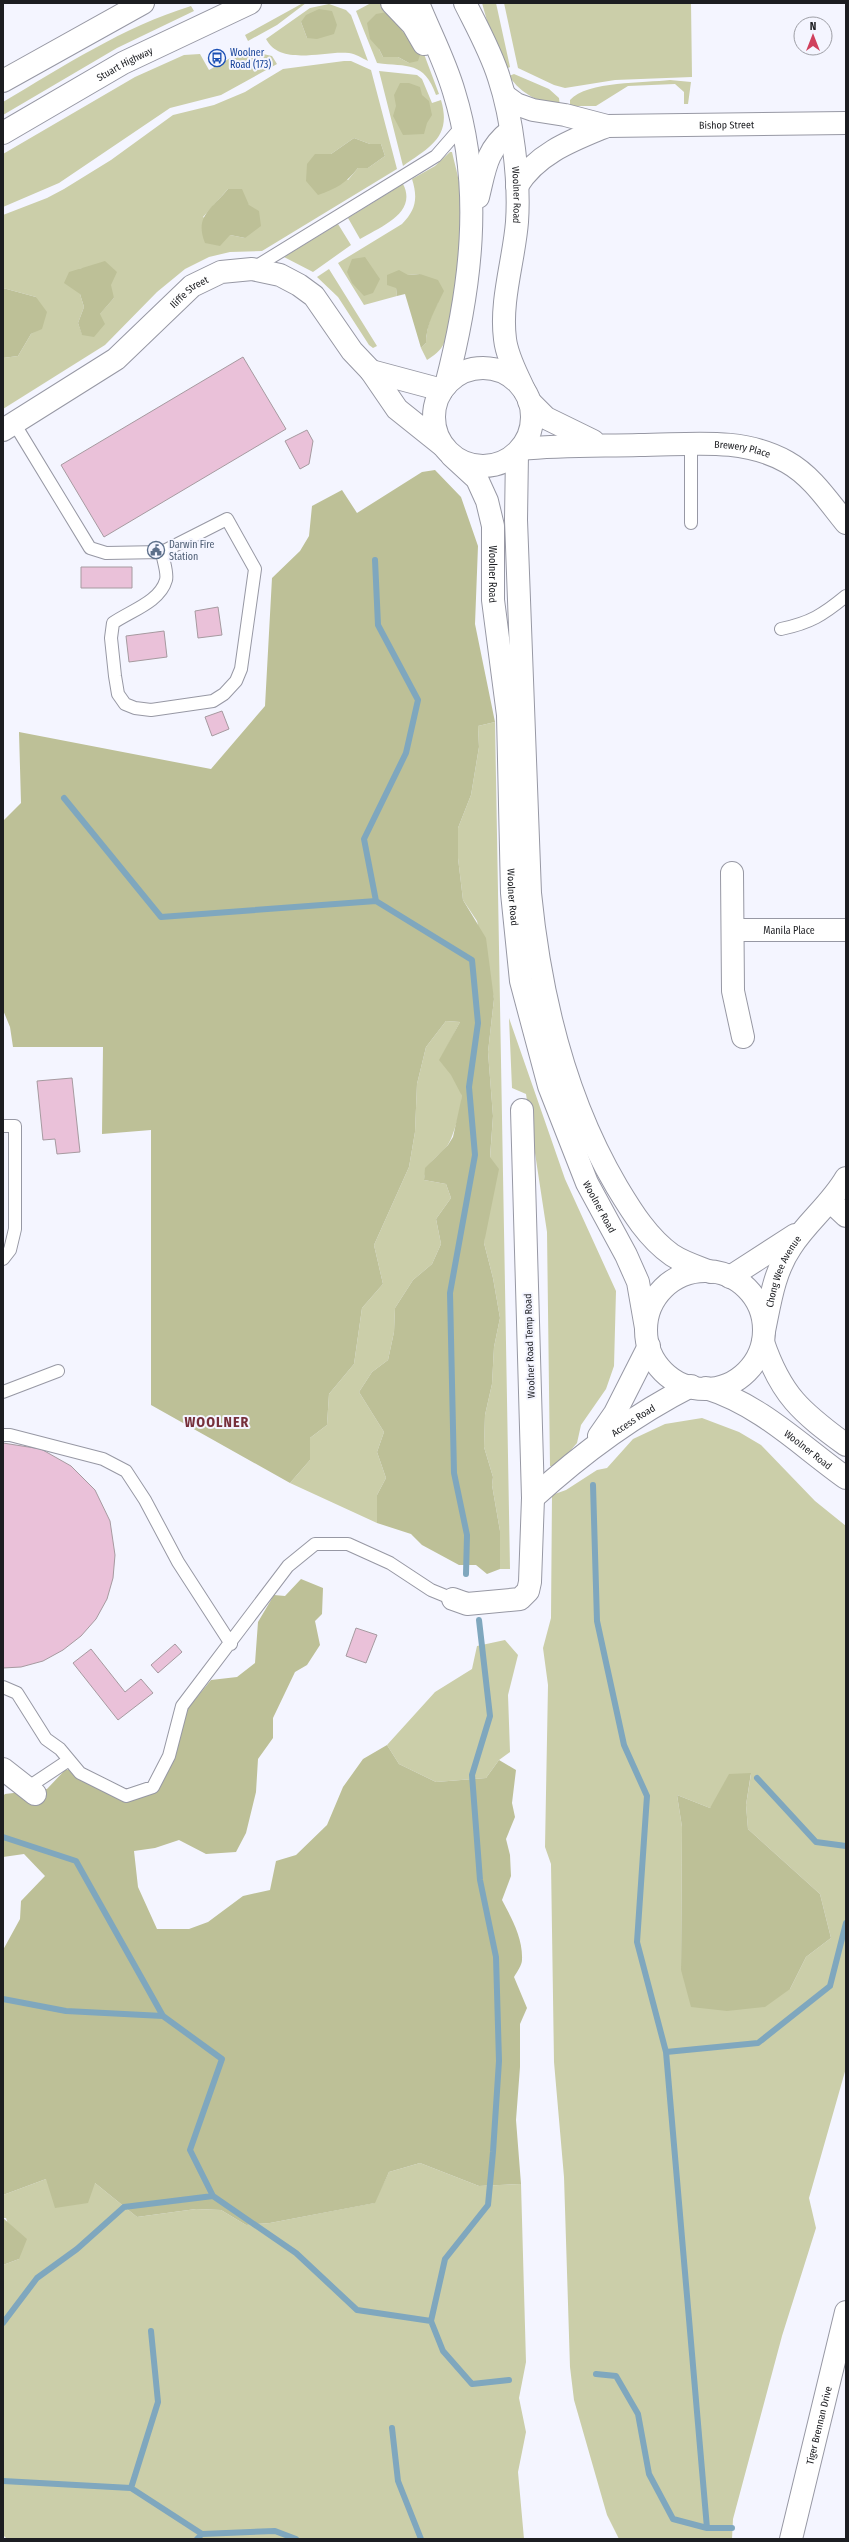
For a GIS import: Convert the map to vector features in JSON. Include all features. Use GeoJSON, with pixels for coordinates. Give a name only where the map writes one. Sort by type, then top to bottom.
{"type":"FeatureCollection","features":[{"type":"Feature","properties":{"kind":"main road"},"geometry":{"type":"LineString","coordinates":[[3,81],[143,3]]}},
{"type":"Feature","properties":{"kind":"main road","name":"Stuart Highway"},"geometry":{"type":"LineString","coordinates":[[3,133],[123,63],[250,3]]}},
{"type":"Feature","properties":{"kind":"main road"},"geometry":{"type":"LineString","coordinates":[[392,3],[413,25],[437,74],[448,73]]}},
{"type":"Feature","properties":{"kind":"main road"},"geometry":{"type":"LineString","coordinates":[[418,3],[448,73],[463,125],[469,169],[472,225]]}},
{"type":"Feature","properties":{"kind":"main road","name":"Woolner Road"},"geometry":{"type":"LineString","coordinates":[[465,3],[479,31],[505,96],[517,186],[517,221],[504,331],[507,349],[527,396]]}},
{"type":"Feature","properties":{"kind":"main road"},"geometry":{"type":"LineString","coordinates":[[468,3],[479,31]]}},
{"type":"Feature","properties":{"kind":"main road","name":"Bishop Street"},"geometry":{"type":"LineString","coordinates":[[505,96],[516,104],[553,115],[565,115],[607,126],[846,123]]}},
{"type":"Feature","properties":{"kind":"main road","name":"Bishop Street"},"geometry":{"type":"LineString","coordinates":[[510,131],[553,115]]}},
{"type":"Feature","properties":{"kind":"main road","name":"Bishop Street"},"geometry":{"type":"LineString","coordinates":[[517,186],[533,165],[547,155],[576,138],[607,126]]}},
{"type":"Feature","properties":{"kind":"main road"},"geometry":{"type":"LineString","coordinates":[[510,131],[499,139],[490,152],[472,225],[463,318],[444,387],[436,403],[434,417],[436,432],[447,450],[466,463],[490,466],[502,462],[519,451],[576,444],[610,446]]}},
{"type":"Feature","properties":{"kind":"main road","name":"Iliffe Street"},"geometry":{"type":"LineString","coordinates":[[9,426],[116,359],[192,286],[221,272],[252,269],[280,275],[299,285],[314,296],[352,351],[371,371],[397,409],[447,450]]}},
{"type":"Feature","properties":{"kind":"main road"},"geometry":{"type":"LineString","coordinates":[[444,387],[460,374],[483,368],[506,374],[546,418],[590,441],[610,446]]}},
{"type":"Feature","properties":{"kind":"main road"},"geometry":{"type":"LineString","coordinates":[[371,371],[444,387]]}},
{"type":"Feature","properties":{"kind":"main road"},"geometry":{"type":"LineString","coordinates":[[519,451],[531,426],[527,396]]}},
{"type":"Feature","properties":{"kind":"main road","name":"Brewery Place"},"geometry":{"type":"LineString","coordinates":[[610,446],[691,444],[736,445],[770,453],[788,462],[805,474],[846,522]]}},
{"type":"Feature","properties":{"kind":"main road","name":"Woolner Road"},"geometry":{"type":"LineString","coordinates":[[447,450],[477,479],[487,501],[493,526],[493,600],[509,742],[512,900],[523,988],[549,1086],[587,1183],[626,1255],[638,1282],[647,1337]]}},
{"type":"Feature","properties":{"kind":"main road","name":"Woolner Road"},"geometry":{"type":"LineString","coordinates":[[519,451],[517,543],[527,768],[530,893],[534,939],[554,1034],[588,1129],[599,1155],[628,1206],[648,1232],[671,1254],[720,1274]]}},
{"type":"Feature","properties":{"kind":"main road"},"geometry":{"type":"LineString","coordinates":[[732,873],[733,991],[743,1037]]}},
{"type":"Feature","properties":{"kind":"main road","name":"Manila Place"},"geometry":{"type":"LineString","coordinates":[[733,930],[846,930]]}},
{"type":"Feature","properties":{"kind":"main road","name":"Woolner Road Temp Road"},"geometry":{"type":"LineString","coordinates":[[453,1598],[467,1604],[520,1599],[528,1591],[530,1582],[533,1498],[522,1110]]}},
{"type":"Feature","properties":{"kind":"main road","name":"Chong Wee Avenue"},"geometry":{"type":"LineString","coordinates":[[763,1336],[779,1268],[791,1247],[814,1218],[830,1201],[846,1178]]}},
{"type":"Feature","properties":{"kind":"main road"},"geometry":{"type":"LineString","coordinates":[[830,1201],[846,1216]]}},
{"type":"Feature","properties":{"kind":"main road","name":"Chong Wee Avenue"},"geometry":{"type":"LineString","coordinates":[[720,1274],[787,1240],[814,1218]]}},
{"type":"Feature","properties":{"kind":"main road"},"geometry":{"type":"LineString","coordinates":[[763,1336],[754,1362],[741,1376],[726,1384],[698,1387],[667,1374],[655,1361],[647,1337],[652,1303],[664,1288],[685,1275],[720,1274],[752,1294],[762,1316],[763,1336],[773,1370],[783,1389],[811,1418],[846,1445]]}},
{"type":"Feature","properties":{"kind":"main road","name":"Access Road"},"geometry":{"type":"LineString","coordinates":[[579,1458],[596,1440],[615,1413],[647,1337]]}},
{"type":"Feature","properties":{"kind":"main road","name":"Woolner Road"},"geometry":{"type":"LineString","coordinates":[[698,1387],[735,1398],[846,1478]]}},
{"type":"Feature","properties":{"kind":"main road","name":"Access Road"},"geometry":{"type":"LineString","coordinates":[[533,1498],[579,1458],[634,1418],[698,1387]]}},
{"type":"Feature","properties":{"kind":"main road"},"geometry":{"type":"LineString","coordinates":[[3,1769],[31,1791]]}},
{"type":"Feature","properties":{"kind":"main road","name":"Tiger Brennan Drive"},"geometry":{"type":"LineString","coordinates":[[791,2539],[846,2312]]}},
{"type":"Feature","properties":{"kind":"lane"},"geometry":{"type":"LineString","coordinates":[[252,269],[436,156],[463,125]]}},
{"type":"Feature","properties":{"kind":"lane"},"geometry":{"type":"LineString","coordinates":[[9,426],[90,548],[106,553],[162,552],[227,519],[255,569],[246,650],[236,681],[224,694],[213,701],[151,710],[135,708],[125,704],[118,694],[111,638],[113,623],[149,602],[161,590],[166,580],[162,552]]}},
{"type":"Feature","properties":{"kind":"lane"},"geometry":{"type":"LineString","coordinates":[[691,444],[691,523]]}},
{"type":"Feature","properties":{"kind":"lane"},"geometry":{"type":"LineString","coordinates":[[781,629],[802,625],[819,618],[846,596]]}},
{"type":"Feature","properties":{"kind":"lane"},"geometry":{"type":"LineString","coordinates":[[3,1126],[15,1126],[15,1230],[10,1250],[3,1259]]}},
{"type":"Feature","properties":{"kind":"lane"},"geometry":{"type":"LineString","coordinates":[[3,1392],[58,1370]]}},
{"type":"Feature","properties":{"kind":"lane"},"geometry":{"type":"LineString","coordinates":[[3,1435],[36,1441],[95,1457],[126,1471],[145,1500],[178,1562],[231,1644]]}},
{"type":"Feature","properties":{"kind":"lane"},"geometry":{"type":"LineString","coordinates":[[3,1687],[17,1692],[46,1739],[60,1749],[80,1773],[126,1796],[153,1787],[169,1756],[182,1706],[231,1644],[288,1566],[316,1544],[348,1544],[390,1563],[432,1590],[453,1598]]}},
{"type":"Feature","properties":{"kind":"lane"},"geometry":{"type":"LineString","coordinates":[[31,1791],[69,1760]]}},
{"type":"Feature","properties":{"kind":"green space"},"geometry":{"type":"Polygon","coordinates":[[[303,3],[306,3],[277,25],[248,41],[245,35],[303,3]]]}},
{"type":"Feature","properties":{"kind":"green space"},"geometry":{"type":"Polygon","coordinates":[[[371,3],[381,3],[391,11],[424,54],[439,94],[436,95],[426,76],[414,68],[377,63],[356,11],[371,3]],[[398,22],[379,49],[383,57],[398,57],[409,63],[410,36],[403,32],[398,22]]]}},
{"type":"Feature","properties":{"kind":"green space"},"geometry":{"type":"Polygon","coordinates":[[[482,3],[496,3],[510,67],[506,69],[489,28],[482,3]]]}},
{"type":"Feature","properties":{"kind":"green space"},"geometry":{"type":"Polygon","coordinates":[[[504,3],[691,3],[692,77],[615,80],[565,88],[554,85],[518,68],[504,3]]]}},
{"type":"Feature","properties":{"kind":"green space"},"geometry":{"type":"Polygon","coordinates":[[[329,4],[346,10],[351,15],[368,61],[357,55],[349,53],[292,55],[282,53],[273,48],[266,39],[310,8],[329,4]],[[301,22],[307,38],[337,25],[301,22]]]}},
{"type":"Feature","properties":{"kind":"green space"},"geometry":{"type":"Polygon","coordinates":[[[191,6],[194,11],[117,48],[3,115],[3,102],[71,61],[142,25],[191,6]]]}},
{"type":"Feature","properties":{"kind":"green space"},"geometry":{"type":"Polygon","coordinates":[[[319,9],[332,11],[337,25],[334,34],[317,39],[307,38],[301,22],[306,15],[319,9]]]}},
{"type":"Feature","properties":{"kind":"green space"},"geometry":{"type":"Polygon","coordinates":[[[387,12],[398,22],[403,32],[410,35],[421,52],[418,61],[409,63],[398,57],[383,57],[379,49],[370,39],[367,23],[376,14],[387,12]]]}},
{"type":"Feature","properties":{"kind":"green space"},"geometry":{"type":"Polygon","coordinates":[[[248,48],[250,51],[272,56],[277,64],[221,95],[170,108],[59,183],[3,207],[3,154],[135,77],[184,55],[200,54],[209,70],[248,48]]]}},
{"type":"Feature","properties":{"kind":"green space"},"geometry":{"type":"Polygon","coordinates":[[[351,61],[371,70],[397,169],[262,251],[230,252],[209,257],[185,269],[157,292],[105,345],[3,409],[3,358],[18,356],[31,334],[42,328],[36,297],[3,288],[3,215],[47,198],[64,189],[111,160],[173,115],[214,105],[245,92],[283,69],[351,61]],[[354,138],[331,154],[315,154],[348,180],[358,168],[368,168],[385,156],[381,144],[370,144],[354,138]],[[228,189],[203,217],[230,235],[245,238],[249,205],[228,189]],[[90,267],[79,269],[80,294],[84,307],[78,323],[82,334],[114,298],[90,267]]]}},
{"type":"Feature","properties":{"kind":"green space"},"geometry":{"type":"Polygon","coordinates":[[[379,71],[417,75],[422,79],[432,103],[441,100],[444,113],[444,123],[441,132],[430,147],[403,166],[379,71]]]}},
{"type":"Feature","properties":{"kind":"green space"},"geometry":{"type":"Polygon","coordinates":[[[514,74],[549,89],[559,98],[560,107],[538,100],[525,93],[509,76],[514,74]]]}},
{"type":"Feature","properties":{"kind":"green space"},"geometry":{"type":"Polygon","coordinates":[[[670,80],[691,82],[688,104],[684,104],[684,92],[675,84],[628,86],[596,106],[570,106],[570,100],[589,89],[617,84],[670,80]]]}},
{"type":"Feature","properties":{"kind":"green space"},"geometry":{"type":"Polygon","coordinates":[[[400,83],[409,83],[420,87],[422,95],[429,101],[432,115],[427,123],[424,134],[403,135],[393,116],[396,106],[394,95],[400,83]]]}},
{"type":"Feature","properties":{"kind":"green space"},"geometry":{"type":"Polygon","coordinates":[[[354,138],[370,144],[381,144],[385,156],[368,168],[358,168],[340,185],[318,195],[306,181],[307,164],[315,154],[331,154],[354,138]]]}},
{"type":"Feature","properties":{"kind":"green space"},"geometry":{"type":"Polygon","coordinates":[[[450,152],[452,152],[461,191],[463,217],[461,253],[448,331],[443,346],[427,360],[421,348],[426,343],[429,322],[438,303],[420,274],[408,275],[396,288],[397,296],[364,305],[338,263],[402,224],[413,209],[415,192],[412,179],[435,166],[450,152]]]}},
{"type":"Feature","properties":{"kind":"green space"},"geometry":{"type":"Polygon","coordinates":[[[403,184],[406,194],[405,203],[401,211],[395,218],[360,239],[348,218],[403,184]]]}},
{"type":"Feature","properties":{"kind":"green space"},"geometry":{"type":"Polygon","coordinates":[[[228,189],[242,189],[249,205],[259,211],[261,226],[245,238],[230,235],[220,246],[205,243],[202,234],[203,219],[206,213],[228,189]]]}},
{"type":"Feature","properties":{"kind":"green space"},"geometry":{"type":"Polygon","coordinates":[[[338,224],[351,245],[313,272],[284,257],[338,224]]]}},
{"type":"Feature","properties":{"kind":"green space"},"geometry":{"type":"Polygon","coordinates":[[[365,257],[380,279],[373,293],[364,296],[352,283],[347,272],[352,259],[365,257]]]}},
{"type":"Feature","properties":{"kind":"green space"},"geometry":{"type":"Polygon","coordinates":[[[105,261],[117,272],[111,285],[114,298],[100,314],[105,324],[94,337],[82,335],[78,323],[84,307],[80,294],[64,283],[69,272],[105,261]]]}},
{"type":"Feature","properties":{"kind":"green space"},"geometry":{"type":"Polygon","coordinates":[[[329,269],[377,346],[373,348],[369,345],[338,297],[317,277],[329,269]]]}},
{"type":"Feature","properties":{"kind":"green space"},"geometry":{"type":"Polygon","coordinates":[[[399,270],[408,275],[420,274],[438,280],[444,291],[430,323],[426,336],[426,343],[421,348],[405,294],[397,296],[396,288],[387,285],[387,275],[399,270]]]}},
{"type":"Feature","properties":{"kind":"green space"},"geometry":{"type":"Polygon","coordinates":[[[3,288],[36,297],[47,312],[42,329],[31,334],[18,356],[3,358],[3,288]]]}},
{"type":"Feature","properties":{"kind":"green space"},"geometry":{"type":"Polygon","coordinates":[[[435,470],[461,497],[478,546],[475,624],[495,722],[478,726],[479,747],[471,795],[458,828],[458,858],[463,900],[486,938],[494,999],[488,1052],[493,1116],[490,1157],[499,1169],[484,1243],[493,1278],[500,1318],[494,1347],[492,1384],[485,1415],[484,1447],[493,1477],[492,1485],[500,1531],[500,1569],[487,1574],[476,1565],[459,1565],[422,1545],[411,1534],[377,1523],[377,1495],[386,1478],[377,1452],[384,1432],[359,1392],[372,1372],[388,1360],[394,1332],[395,1308],[413,1280],[432,1264],[441,1244],[436,1219],[451,1198],[446,1184],[424,1180],[425,1168],[448,1145],[453,1137],[462,1096],[451,1075],[439,1060],[460,1022],[446,1021],[426,1047],[417,1084],[415,1132],[409,1167],[374,1245],[383,1284],[362,1308],[354,1364],[329,1394],[327,1425],[310,1438],[310,1460],[290,1483],[151,1405],[151,1130],[102,1134],[103,1047],[13,1047],[10,1027],[3,1010],[3,821],[21,803],[19,732],[211,769],[265,706],[272,578],[300,551],[309,536],[312,506],[342,490],[357,513],[422,472],[435,470]]]}},
{"type":"Feature","properties":{"kind":"green space"},"geometry":{"type":"Polygon","coordinates":[[[495,722],[510,1569],[500,1569],[500,1531],[492,1485],[493,1477],[484,1447],[485,1415],[492,1384],[494,1347],[500,1318],[493,1278],[484,1243],[493,1116],[488,1052],[494,999],[477,921],[463,900],[458,858],[458,828],[471,795],[479,747],[478,726],[495,722]]]}},
{"type":"Feature","properties":{"kind":"green space"},"geometry":{"type":"Polygon","coordinates":[[[509,1018],[565,1179],[616,1291],[614,1366],[606,1389],[581,1425],[577,1443],[557,1466],[550,1466],[547,1232],[526,1094],[512,1088],[509,1018]]]}},
{"type":"Feature","properties":{"kind":"green space"},"geometry":{"type":"Polygon","coordinates":[[[446,1021],[460,1022],[440,1060],[459,1087],[462,1101],[452,1137],[447,1146],[429,1165],[424,1180],[446,1184],[451,1198],[436,1219],[441,1244],[432,1264],[413,1280],[395,1308],[394,1332],[388,1360],[372,1372],[359,1392],[384,1432],[377,1452],[386,1478],[377,1495],[377,1523],[290,1483],[310,1460],[310,1438],[327,1425],[329,1394],[354,1364],[362,1308],[383,1284],[374,1245],[409,1167],[415,1132],[417,1084],[426,1047],[446,1021]]]}},
{"type":"Feature","properties":{"kind":"green space"},"geometry":{"type":"Polygon","coordinates":[[[702,1418],[739,1432],[761,1445],[815,1501],[846,1526],[846,2068],[809,2198],[816,2228],[782,2336],[733,2519],[732,2539],[619,2539],[607,2515],[574,2400],[570,2367],[564,2177],[554,2062],[551,1864],[545,1847],[548,1685],[543,1648],[551,1618],[552,1495],[566,1490],[597,1470],[607,1468],[633,1439],[665,1424],[702,1418]],[[751,1774],[710,1808],[677,1795],[682,1827],[681,1970],[790,1989],[806,1957],[831,1938],[820,1894],[748,1829],[746,1805],[751,1774]]]}},
{"type":"Feature","properties":{"kind":"green space"},"geometry":{"type":"Polygon","coordinates":[[[301,1579],[323,1588],[322,1614],[315,1621],[320,1645],[307,1665],[295,1672],[273,1718],[273,1738],[258,1759],[256,1792],[246,1833],[236,1852],[206,1854],[179,1840],[155,1848],[134,1851],[138,1887],[157,1929],[189,1929],[208,1922],[243,1896],[270,1890],[276,1861],[296,1855],[327,1825],[343,1787],[363,1759],[387,1745],[399,1764],[436,1782],[486,1778],[499,1760],[516,1770],[512,1803],[515,1817],[506,1839],[510,1855],[511,1876],[502,1900],[516,1929],[521,1944],[522,1962],[514,1977],[527,2008],[520,2024],[520,2067],[516,2120],[521,2184],[479,2186],[420,2163],[389,2172],[375,2203],[270,2223],[246,2225],[221,2210],[196,2209],[137,2217],[95,2183],[88,2203],[55,2208],[46,2179],[3,2195],[3,1950],[20,1919],[21,1901],[45,1876],[24,1854],[3,1857],[3,1796],[5,1794],[47,1789],[65,1770],[76,1769],[126,1796],[153,1787],[169,1756],[188,1708],[211,1680],[237,1677],[255,1663],[258,1622],[274,1595],[285,1596],[301,1579]]]}},
{"type":"Feature","properties":{"kind":"green space"},"geometry":{"type":"Polygon","coordinates":[[[505,1640],[518,1655],[508,1695],[510,1752],[499,1760],[486,1778],[436,1782],[399,1764],[387,1745],[435,1692],[472,1669],[477,1646],[505,1640]]]}},
{"type":"Feature","properties":{"kind":"green space"},"geometry":{"type":"Polygon","coordinates":[[[751,1773],[746,1805],[748,1829],[820,1894],[831,1938],[806,1957],[790,1989],[765,2007],[727,2011],[691,2007],[681,1970],[682,1827],[677,1795],[710,1808],[729,1774],[751,1773]]]}},
{"type":"Feature","properties":{"kind":"green space"},"geometry":{"type":"Polygon","coordinates":[[[420,2163],[479,2186],[521,2184],[526,2362],[519,2398],[526,2432],[518,2472],[524,2539],[7,2539],[3,2535],[3,2265],[19,2259],[6,2218],[3,2218],[3,2195],[46,2179],[95,2183],[137,2217],[196,2209],[221,2210],[246,2225],[270,2223],[374,2203],[389,2172],[420,2163]]]}},
{"type":"Feature","properties":{"kind":"green space"},"geometry":{"type":"Polygon","coordinates":[[[3,2218],[27,2239],[19,2259],[3,2265],[3,2218]]]}},
{"type":"Feature","properties":{"kind":"building"},"geometry":{"type":"Polygon","coordinates":[[[243,357],[286,429],[104,537],[61,465],[243,357]]]}},
{"type":"Feature","properties":{"kind":"building"},"geometry":{"type":"Polygon","coordinates":[[[307,430],[313,441],[309,464],[300,469],[285,441],[307,430]]]}},
{"type":"Feature","properties":{"kind":"building"},"geometry":{"type":"Polygon","coordinates":[[[81,567],[132,567],[132,588],[81,588],[81,567]]]}},
{"type":"Feature","properties":{"kind":"building"},"geometry":{"type":"Polygon","coordinates":[[[218,607],[222,635],[198,638],[195,611],[218,607]]]}},
{"type":"Feature","properties":{"kind":"building"},"geometry":{"type":"Polygon","coordinates":[[[164,631],[167,657],[129,662],[126,636],[164,631]]]}},
{"type":"Feature","properties":{"kind":"building"},"geometry":{"type":"Polygon","coordinates":[[[222,711],[229,729],[212,736],[205,717],[222,711]]]}},
{"type":"Feature","properties":{"kind":"building"},"geometry":{"type":"Polygon","coordinates":[[[72,1078],[80,1152],[57,1154],[55,1139],[43,1140],[37,1081],[72,1078]]]}},
{"type":"Feature","properties":{"kind":"building"},"geometry":{"type":"Polygon","coordinates":[[[3,1443],[41,1449],[71,1466],[95,1490],[110,1521],[115,1555],[113,1578],[107,1599],[96,1619],[81,1636],[63,1650],[43,1661],[21,1667],[3,1668],[3,1443]]]}},
{"type":"Feature","properties":{"kind":"building"},"geometry":{"type":"Polygon","coordinates":[[[356,1628],[377,1635],[366,1663],[346,1656],[356,1628]]]}},
{"type":"Feature","properties":{"kind":"building"},"geometry":{"type":"Polygon","coordinates":[[[175,1644],[182,1652],[158,1673],[151,1665],[175,1644]]]}},
{"type":"Feature","properties":{"kind":"building"},"geometry":{"type":"Polygon","coordinates":[[[91,1649],[125,1692],[141,1679],[153,1693],[118,1720],[73,1663],[91,1649]]]}},
{"type":"Feature","properties":{"kind":"waterway"},"geometry":{"type":"LineString","coordinates":[[375,560],[378,625],[418,700],[406,753],[364,839],[376,901],[472,960],[478,1023],[469,1087],[475,1155],[450,1293],[454,1473],[467,1535],[466,1574]]}},
{"type":"Feature","properties":{"kind":"waterway"},"geometry":{"type":"LineString","coordinates":[[64,798],[161,917],[376,901]]}},
{"type":"Feature","properties":{"kind":"waterway"},"geometry":{"type":"LineString","coordinates":[[593,1485],[597,1621],[624,1745],[647,1796],[637,1942],[666,2052],[707,2528]]}},
{"type":"Feature","properties":{"kind":"waterway"},"geometry":{"type":"LineString","coordinates":[[431,2321],[445,2259],[488,2205],[493,2152],[499,2061],[496,1957],[480,1880],[472,1775],[490,1716],[479,1620]]}},
{"type":"Feature","properties":{"kind":"waterway"},"geometry":{"type":"LineString","coordinates":[[757,1778],[816,1842],[846,1846]]}},
{"type":"Feature","properties":{"kind":"waterway"},"geometry":{"type":"LineString","coordinates":[[3,1837],[76,1861],[163,2016],[222,2059],[190,2150],[213,2196]]}},
{"type":"Feature","properties":{"kind":"waterway"},"geometry":{"type":"LineString","coordinates":[[666,2052],[758,2043],[830,1986],[846,1923]]}},
{"type":"Feature","properties":{"kind":"waterway"},"geometry":{"type":"LineString","coordinates":[[3,1999],[66,2011],[163,2016]]}},
{"type":"Feature","properties":{"kind":"waterway"},"geometry":{"type":"LineString","coordinates":[[3,2323],[37,2278],[77,2249],[124,2207],[213,2196],[296,2253],[357,2310],[431,2321],[443,2351],[472,2384],[509,2380]]}},
{"type":"Feature","properties":{"kind":"waterway"},"geometry":{"type":"LineString","coordinates":[[131,2488],[158,2402],[151,2331]]}},
{"type":"Feature","properties":{"kind":"waterway"},"geometry":{"type":"LineString","coordinates":[[596,2374],[616,2376],[638,2414],[649,2474],[673,2519],[707,2528],[732,2528]]}},
{"type":"Feature","properties":{"kind":"waterway"},"geometry":{"type":"LineString","coordinates":[[392,2428],[398,2481],[421,2539]]}},
{"type":"Feature","properties":{"kind":"waterway"},"geometry":{"type":"LineString","coordinates":[[3,2481],[131,2488],[202,2534]]}},
{"type":"Feature","properties":{"kind":"waterway"},"geometry":{"type":"LineString","coordinates":[[197,2539],[202,2534],[275,2531],[296,2539]]}},
{"type":"Feature","properties":{"kind":"place","name":"Woolner Road (173)"},"geometry":{"type":"Point","coordinates":[217,58]}},
{"type":"Feature","properties":{"kind":"place","name":"Darwin Fire Station"},"geometry":{"type":"Point","coordinates":[156,550]}},
{"type":"Feature","properties":{"kind":"district","name":"WOOLNER"},"geometry":{"type":"Point","coordinates":[217,1422]}}]}
